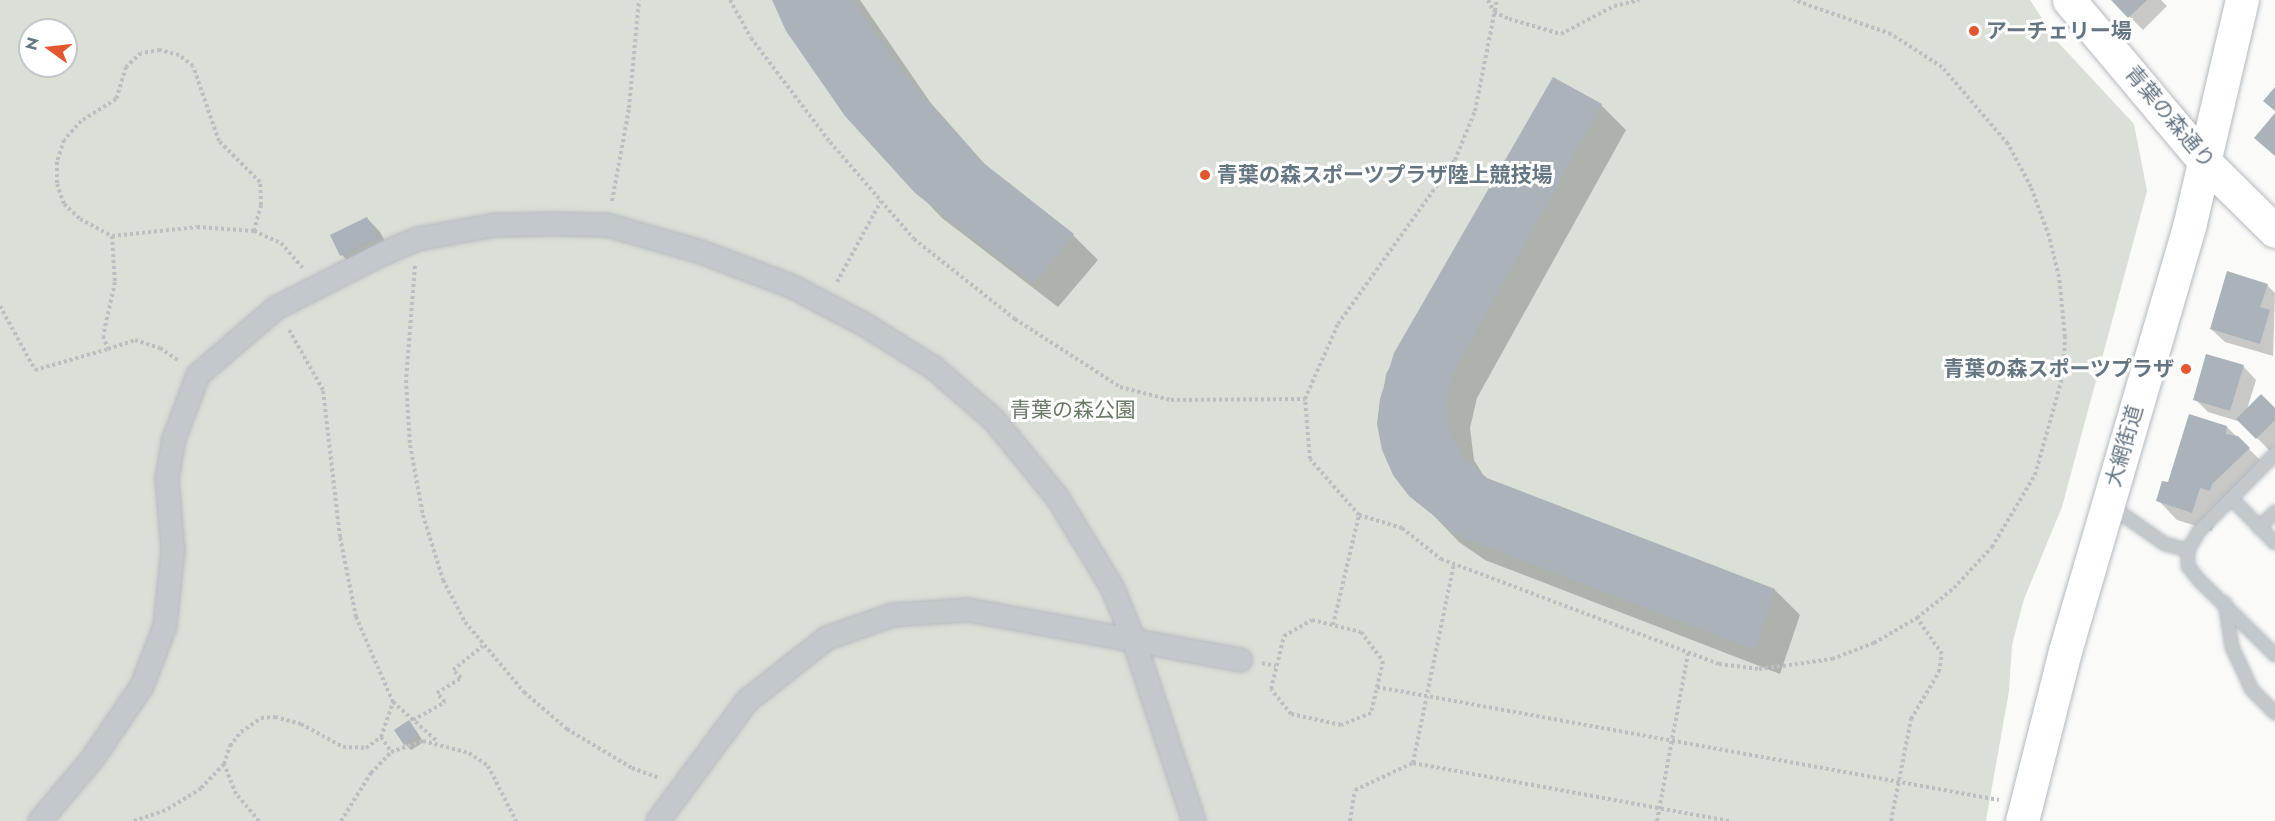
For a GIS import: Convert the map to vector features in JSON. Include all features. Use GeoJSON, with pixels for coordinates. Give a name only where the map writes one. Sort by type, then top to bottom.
{"type":"FeatureCollection","features":[{"type":"Feature","properties":{"kind":"main road","name":"青葉の森通り"},"geometry":{"type":"LineString","coordinates":[[2069,0],[2205,162],[2275,231]]}},
{"type":"Feature","properties":{"kind":"main road","name":"大網街道"},"geometry":{"type":"LineString","coordinates":[[2011,811],[2107,504],[2205,162],[2242,0]]}},
{"type":"Feature","properties":{"kind":"street"},"geometry":{"type":"LineString","coordinates":[[40,821],[93,758],[142,686],[165,626],[172,551],[167,478],[174,439],[198,375],[276,308],[314,286],[417,239],[496,225],[608,225],[701,252],[793,287],[934,368],[994,420],[1057,497],[1112,587],[1133,638],[1194,821]]}},
{"type":"Feature","properties":{"kind":"street"},"geometry":{"type":"LineString","coordinates":[[658,821],[747,701],[827,638],[893,615],[968,609],[1133,638],[1240,660]]}},
{"type":"Feature","properties":{"kind":"lane"},"geometry":{"type":"LineString","coordinates":[[2275,454],[2199,531],[2188,550],[2188,566],[2275,655]]}},
{"type":"Feature","properties":{"kind":"lane"},"geometry":{"type":"LineString","coordinates":[[2231,498],[2275,543]]}},
{"type":"Feature","properties":{"kind":"lane"},"geometry":{"type":"LineString","coordinates":[[2107,504],[2165,544],[2188,550]]}},
{"type":"Feature","properties":{"kind":"lane"},"geometry":{"type":"LineString","coordinates":[[2259,528],[2275,512]]}},
{"type":"Feature","properties":{"kind":"lane"},"geometry":{"type":"LineString","coordinates":[[2225,603],[2232,647],[2252,690],[2275,712]]}},
{"type":"Feature","properties":{"kind":"path"},"geometry":{"type":"LineString","coordinates":[[608,225],[629,108],[639,0]]}},
{"type":"Feature","properties":{"kind":"path"},"geometry":{"type":"LineString","coordinates":[[730,0],[751,38],[830,142],[914,239],[1015,319],[1120,387],[1171,400],[1305,399]]}},
{"type":"Feature","properties":{"kind":"path"},"geometry":{"type":"LineString","coordinates":[[1488,0],[1494,12],[1561,34],[1614,6],[1639,0]]}},
{"type":"Feature","properties":{"kind":"path"},"geometry":{"type":"LineString","coordinates":[[1497,0],[1475,111],[1455,160],[1338,324],[1305,399],[1310,459],[1359,515],[1402,528],[1441,559],[1719,664],[1759,669],[1832,659],[1874,643],[1917,618],[1954,588],[1992,547],[2035,475],[2063,375],[2065,337],[2060,278],[2031,187],[2008,144],[1942,67],[1891,34],[1794,0]]}},
{"type":"Feature","properties":{"kind":"path"},"geometry":{"type":"LineString","coordinates":[[254,231],[261,205],[260,182],[219,141],[193,66],[179,54],[160,50],[141,52],[126,67],[117,99],[81,121],[64,140],[57,162],[57,184],[64,204],[80,219],[112,236],[197,227],[254,231],[281,243],[298,259],[314,286]]}},
{"type":"Feature","properties":{"kind":"path"},"geometry":{"type":"LineString","coordinates":[[825,304],[881,201]]}},
{"type":"Feature","properties":{"kind":"path"},"geometry":{"type":"LineString","coordinates":[[108,349],[103,336],[115,282],[112,236]]}},
{"type":"Feature","properties":{"kind":"path"},"geometry":{"type":"LineString","coordinates":[[417,239],[406,380],[410,445],[423,516],[443,580],[483,646],[524,692],[567,729],[632,768],[683,785]]}},
{"type":"Feature","properties":{"kind":"path"},"geometry":{"type":"LineString","coordinates":[[0,306],[35,370],[135,340],[160,348],[198,375]]}},
{"type":"Feature","properties":{"kind":"path"},"geometry":{"type":"LineString","coordinates":[[276,308],[323,390],[340,537],[356,618],[393,702],[440,743]]}},
{"type":"Feature","properties":{"kind":"path"},"geometry":{"type":"LineString","coordinates":[[1333,625],[1359,515]]}},
{"type":"Feature","properties":{"kind":"path"},"geometry":{"type":"LineString","coordinates":[[1413,763],[1454,564]]}},
{"type":"Feature","properties":{"kind":"path"},"geometry":{"type":"LineString","coordinates":[[1891,821],[1911,718],[1939,672],[1942,654],[1917,618]]}},
{"type":"Feature","properties":{"kind":"path"},"geometry":{"type":"LineString","coordinates":[[1312,620],[1361,632],[1383,661],[1377,687],[1371,713],[1341,725],[1291,714],[1271,689],[1284,636],[1312,620]]}},
{"type":"Feature","properties":{"kind":"path"},"geometry":{"type":"LineString","coordinates":[[413,720],[446,702],[438,693],[460,678],[453,670],[483,646]]}},
{"type":"Feature","properties":{"kind":"path"},"geometry":{"type":"LineString","coordinates":[[1657,821],[1688,653]]}},
{"type":"Feature","properties":{"kind":"path"},"geometry":{"type":"LineString","coordinates":[[1377,687],[1899,782],[2011,811]]}},
{"type":"Feature","properties":{"kind":"path"},"geometry":{"type":"LineString","coordinates":[[134,821],[168,808],[201,788],[224,764],[230,746],[261,718],[301,724],[343,747],[366,748],[381,737],[393,702]]}},
{"type":"Feature","properties":{"kind":"path"},"geometry":{"type":"LineString","coordinates":[[381,737],[391,752]]}},
{"type":"Feature","properties":{"kind":"path"},"geometry":{"type":"LineString","coordinates":[[341,821],[371,773],[391,752],[423,741],[440,743],[469,753],[488,766],[516,821]]}},
{"type":"Feature","properties":{"kind":"path"},"geometry":{"type":"LineString","coordinates":[[1350,821],[1355,790],[1413,763],[1730,821]]}},
{"type":"Feature","properties":{"kind":"path"},"geometry":{"type":"LineString","coordinates":[[224,764],[236,794],[259,821]]}},
{"type":"Feature","properties":{"kind":"green space","name":"青葉の森公園"},"geometry":{"type":"Polygon","coordinates":[[[0,0],[2030,0],[2055,39],[2134,124],[2147,191],[2062,507],[2024,599],[2012,645],[2009,691],[1986,821],[0,821],[0,0]]]}},
{"type":"Feature","properties":{"kind":"building"},"geometry":{"type":"Polygon","coordinates":[[[772,0],[852,0],[905,75],[981,161],[1074,234],[1033,284],[915,193],[845,116],[786,31],[772,0]]]}},
{"type":"Feature","properties":{"kind":"building"},"geometry":{"type":"Polygon","coordinates":[[[2111,0],[2147,0],[2128,18],[2111,0]]]}},
{"type":"Feature","properties":{"kind":"building"},"geometry":{"type":"Polygon","coordinates":[[[1553,77],[1602,104],[1453,373],[1446,403],[1450,433],[1464,458],[1487,478],[1775,589],[1755,650],[1459,536],[1409,496],[1393,475],[1382,450],[1377,424],[1380,399],[1394,353],[1553,77]]]}},
{"type":"Feature","properties":{"kind":"building"},"geometry":{"type":"Polygon","coordinates":[[[2275,87],[2275,111],[2263,101],[2275,87]]]}},
{"type":"Feature","properties":{"kind":"building"},"geometry":{"type":"Polygon","coordinates":[[[2275,113],[2275,156],[2254,138],[2275,113]]]}},
{"type":"Feature","properties":{"kind":"building"},"geometry":{"type":"Polygon","coordinates":[[[367,217],[378,238],[340,256],[330,235],[367,217]]]}},
{"type":"Feature","properties":{"kind":"building"},"geometry":{"type":"Polygon","coordinates":[[[2227,271],[2268,284],[2260,307],[2270,310],[2260,344],[2210,329],[2227,271]]]}},
{"type":"Feature","properties":{"kind":"building"},"geometry":{"type":"Polygon","coordinates":[[[2206,354],[2244,365],[2230,411],[2193,400],[2206,354]]]}},
{"type":"Feature","properties":{"kind":"building"},"geometry":{"type":"Polygon","coordinates":[[[2261,394],[2275,408],[2275,420],[2256,439],[2236,419],[2261,394]]]}},
{"type":"Feature","properties":{"kind":"building"},"geometry":{"type":"Polygon","coordinates":[[[2189,414],[2227,426],[2226,434],[2238,436],[2250,448],[2212,484],[2210,491],[2200,488],[2192,513],[2156,501],[2162,481],[2168,482],[2189,414]]]}},
{"type":"Feature","properties":{"kind":"building"},"geometry":{"type":"Polygon","coordinates":[[[409,720],[419,735],[404,745],[394,730],[409,720]]]}},
{"type":"Feature","properties":{"kind":"place","name":"アーチェリー場"},"geometry":{"type":"Point","coordinates":[1974,31]}},
{"type":"Feature","properties":{"kind":"place","name":"青葉の森スポーツプラザ陸上競技場"},"geometry":{"type":"Point","coordinates":[1205,175]}},
{"type":"Feature","properties":{"kind":"place","name":"青葉の森スポーツプラザ"},"geometry":{"type":"Point","coordinates":[2186,369]}}]}
